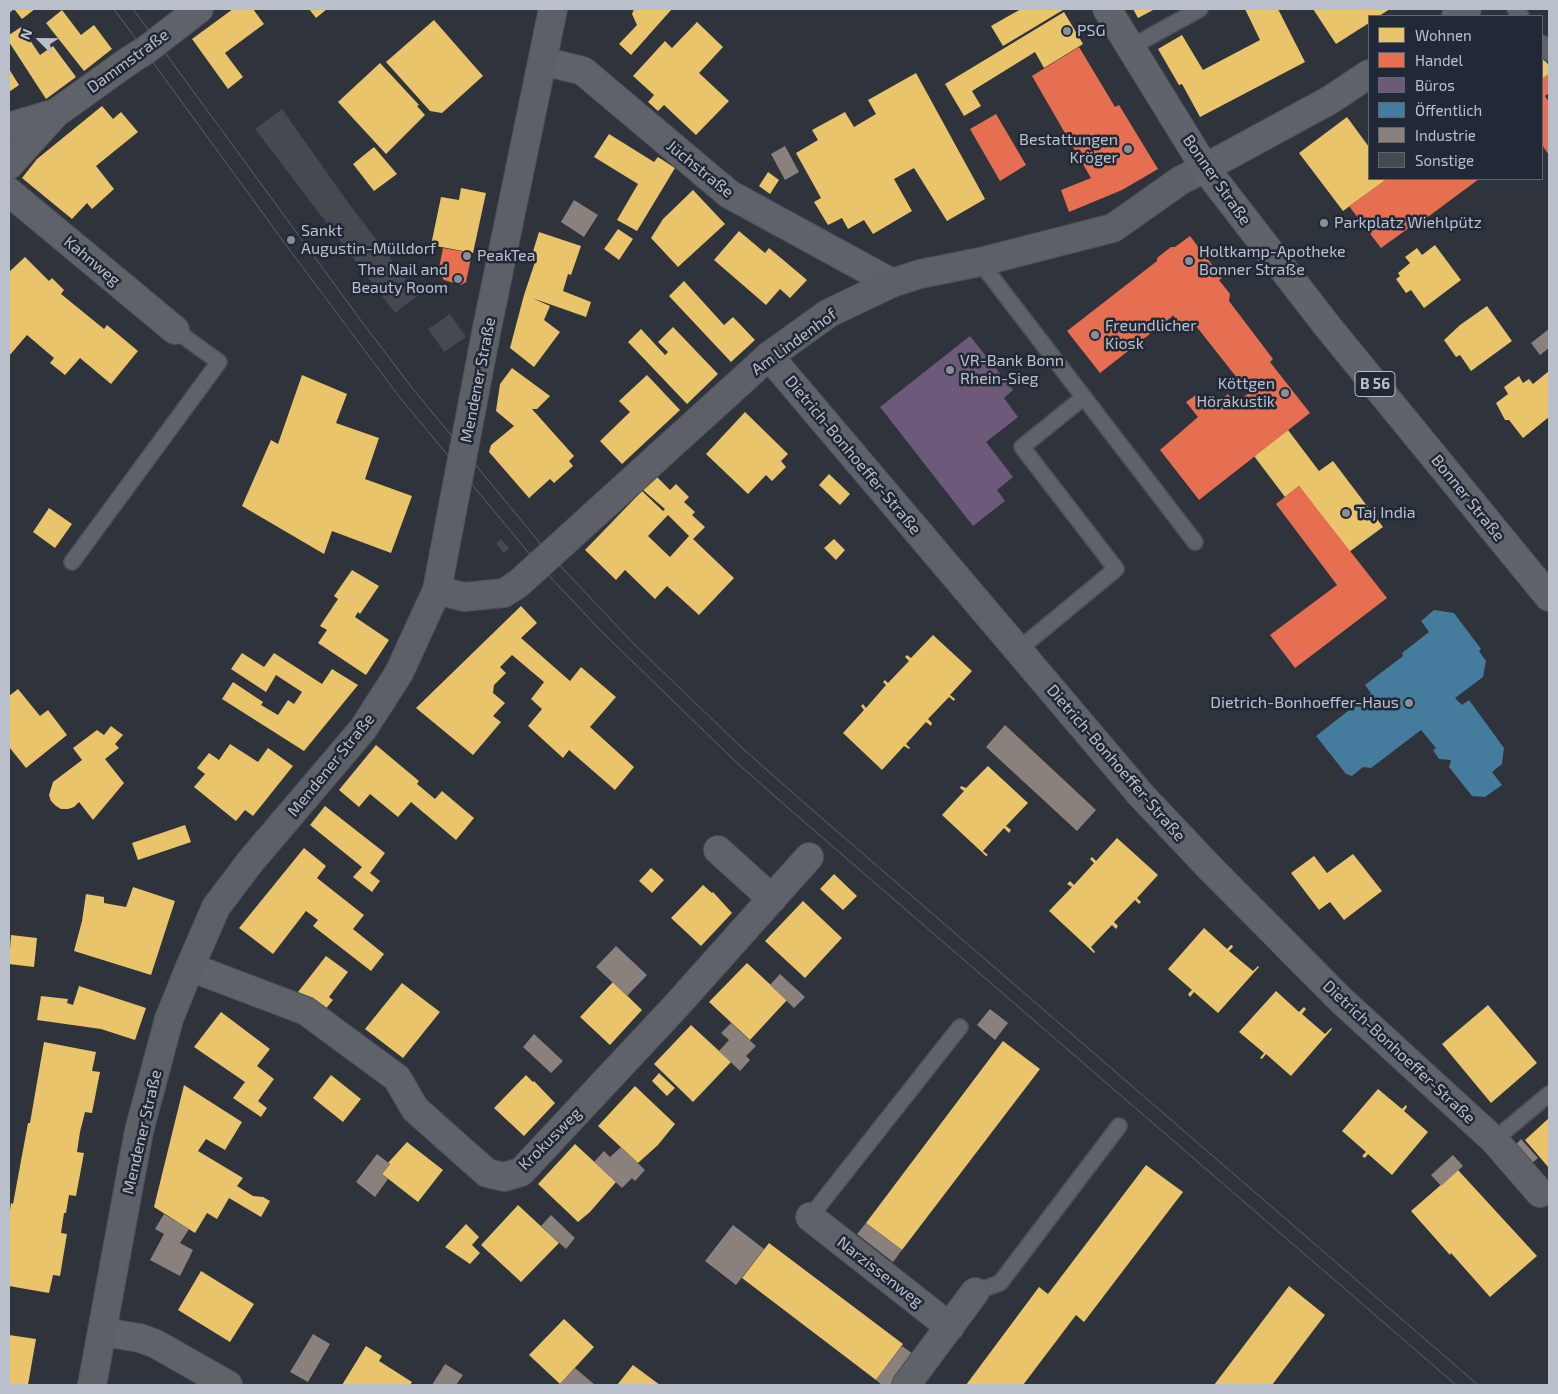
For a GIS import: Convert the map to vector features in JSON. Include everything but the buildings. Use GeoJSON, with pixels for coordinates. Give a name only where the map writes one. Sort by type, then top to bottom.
{"type":"FeatureCollection","features":[{"type":"Feature","properties":{"kind":"main road","name":"Bonner Straße"},"geometry":{"type":"LineString","coordinates":[[1108,9],[1205,168],[1328,328],[1549,598]]}},
{"type":"Feature","properties":{"kind":"street","name":"Dammstraße"},"geometry":{"type":"LineString","coordinates":[[9,165],[56,113],[146,50],[199,9]]}},
{"type":"Feature","properties":{"kind":"street","name":"Mendener Straße"},"geometry":{"type":"LineString","coordinates":[[92,1385],[139,1131],[169,1019],[216,907],[250,862],[363,729],[399,673],[437,590],[487,328],[553,9]]}},
{"type":"Feature","properties":{"kind":"street","name":"Jüchstraße"},"geometry":{"type":"LineString","coordinates":[[543,61],[583,71],[729,194],[892,283]]}},
{"type":"Feature","properties":{"kind":"street"},"geometry":{"type":"LineString","coordinates":[[1205,168],[1330,100],[1368,75]]}},
{"type":"Feature","properties":{"kind":"street","name":"Dammstraße"},"geometry":{"type":"LineString","coordinates":[[9,127],[56,113]]}},
{"type":"Feature","properties":{"kind":"street","name":"Am Lindenhof"},"geometry":{"type":"LineString","coordinates":[[437,590],[464,597],[504,593],[518,584],[769,356],[829,313],[892,283],[920,274],[980,262],[1112,228],[1182,180],[1205,168]]}},
{"type":"Feature","properties":{"kind":"street","name":"Kahnweg"},"geometry":{"type":"LineString","coordinates":[[9,192],[175,330]]}},
{"type":"Feature","properties":{"kind":"street","name":"Dietrich-Bonhoeffer-Straße"},"geometry":{"type":"LineString","coordinates":[[769,356],[1140,794],[1210,869],[1342,1001],[1494,1140],[1540,1193]]}},
{"type":"Feature","properties":{"kind":"street"},"geometry":{"type":"LineString","coordinates":[[718,850],[772,899]]}},
{"type":"Feature","properties":{"kind":"street","name":"Krokusweg"},"geometry":{"type":"LineString","coordinates":[[190,967],[306,1011],[396,1078],[415,1109],[487,1173],[504,1177],[521,1172],[676,1006],[809,857]]}},
{"type":"Feature","properties":{"kind":"street","name":"Narzissenweg"},"geometry":{"type":"LineString","coordinates":[[810,1217],[950,1327]]}},
{"type":"Feature","properties":{"kind":"street"},"geometry":{"type":"LineString","coordinates":[[906,1385],[974,1292]]}},
{"type":"Feature","properties":{"kind":"street"},"geometry":{"type":"LineString","coordinates":[[102,1332],[140,1338],[156,1344],[228,1385]]}},
{"type":"Feature","properties":{"kind":"lane"},"geometry":{"type":"LineString","coordinates":[[1131,47],[1200,9]]}},
{"type":"Feature","properties":{"kind":"lane"},"geometry":{"type":"LineString","coordinates":[[980,262],[1195,542]]}},
{"type":"Feature","properties":{"kind":"lane"},"geometry":{"type":"LineString","coordinates":[[72,562],[219,362],[175,330]]}},
{"type":"Feature","properties":{"kind":"lane"},"geometry":{"type":"LineString","coordinates":[[1018,650],[1116,569],[1022,447],[1084,397]]}},
{"type":"Feature","properties":{"kind":"lane"},"geometry":{"type":"LineString","coordinates":[[810,1217],[960,1027]]}},
{"type":"Feature","properties":{"kind":"lane"},"geometry":{"type":"LineString","coordinates":[[1494,1140],[1549,1094]]}},
{"type":"Feature","properties":{"kind":"lane"},"geometry":{"type":"LineString","coordinates":[[974,1292],[1000,1283],[1119,1126]]}},
{"type":"Feature","properties":{"kind":"tram line"},"geometry":{"type":"LineString","coordinates":[[114,9],[401,399],[538,564],[601,631],[736,762],[787,807],[1456,1385]]}},
{"type":"Feature","properties":{"kind":"tram line"},"geometry":{"type":"LineString","coordinates":[[133,9],[413,389],[549,554],[635,645],[740,746],[802,801],[1478,1385]]}},
{"type":"Feature","properties":{"kind":"place","name":"PSG"},"geometry":{"type":"Point","coordinates":[1067,31]}},
{"type":"Feature","properties":{"kind":"place","name":"Bestattungen Kröger"},"geometry":{"type":"Point","coordinates":[1128,149]}},
{"type":"Feature","properties":{"kind":"place","name":"Parkplatz Wiehlpütz"},"geometry":{"type":"Point","coordinates":[1324,223]}},
{"type":"Feature","properties":{"kind":"place","name":"Sankt Augustin-Mülldorf"},"geometry":{"type":"Point","coordinates":[291,240]}},
{"type":"Feature","properties":{"kind":"place","name":"PeakTea"},"geometry":{"type":"Point","coordinates":[467,256]}},
{"type":"Feature","properties":{"kind":"place","name":"Holtkamp-Apotheke Bonner Straße"},"geometry":{"type":"Point","coordinates":[1189,261]}},
{"type":"Feature","properties":{"kind":"place","name":"The Nail and Beauty Room"},"geometry":{"type":"Point","coordinates":[458,279]}},
{"type":"Feature","properties":{"kind":"place","name":"Freundlicher Kiosk"},"geometry":{"type":"Point","coordinates":[1095,335]}},
{"type":"Feature","properties":{"kind":"place","name":"VR-Bank Bonn Rhein-Sieg"},"geometry":{"type":"Point","coordinates":[950,370]}},
{"type":"Feature","properties":{"kind":"place","name":"Köttgen Hörakustik"},"geometry":{"type":"Point","coordinates":[1285,393]}},
{"type":"Feature","properties":{"kind":"place","name":"Taj India"},"geometry":{"type":"Point","coordinates":[1346,513]}},
{"type":"Feature","properties":{"kind":"place","name":"Dietrich-Bonhoeffer-Haus"},"geometry":{"type":"Point","coordinates":[1409,703]}}]}
